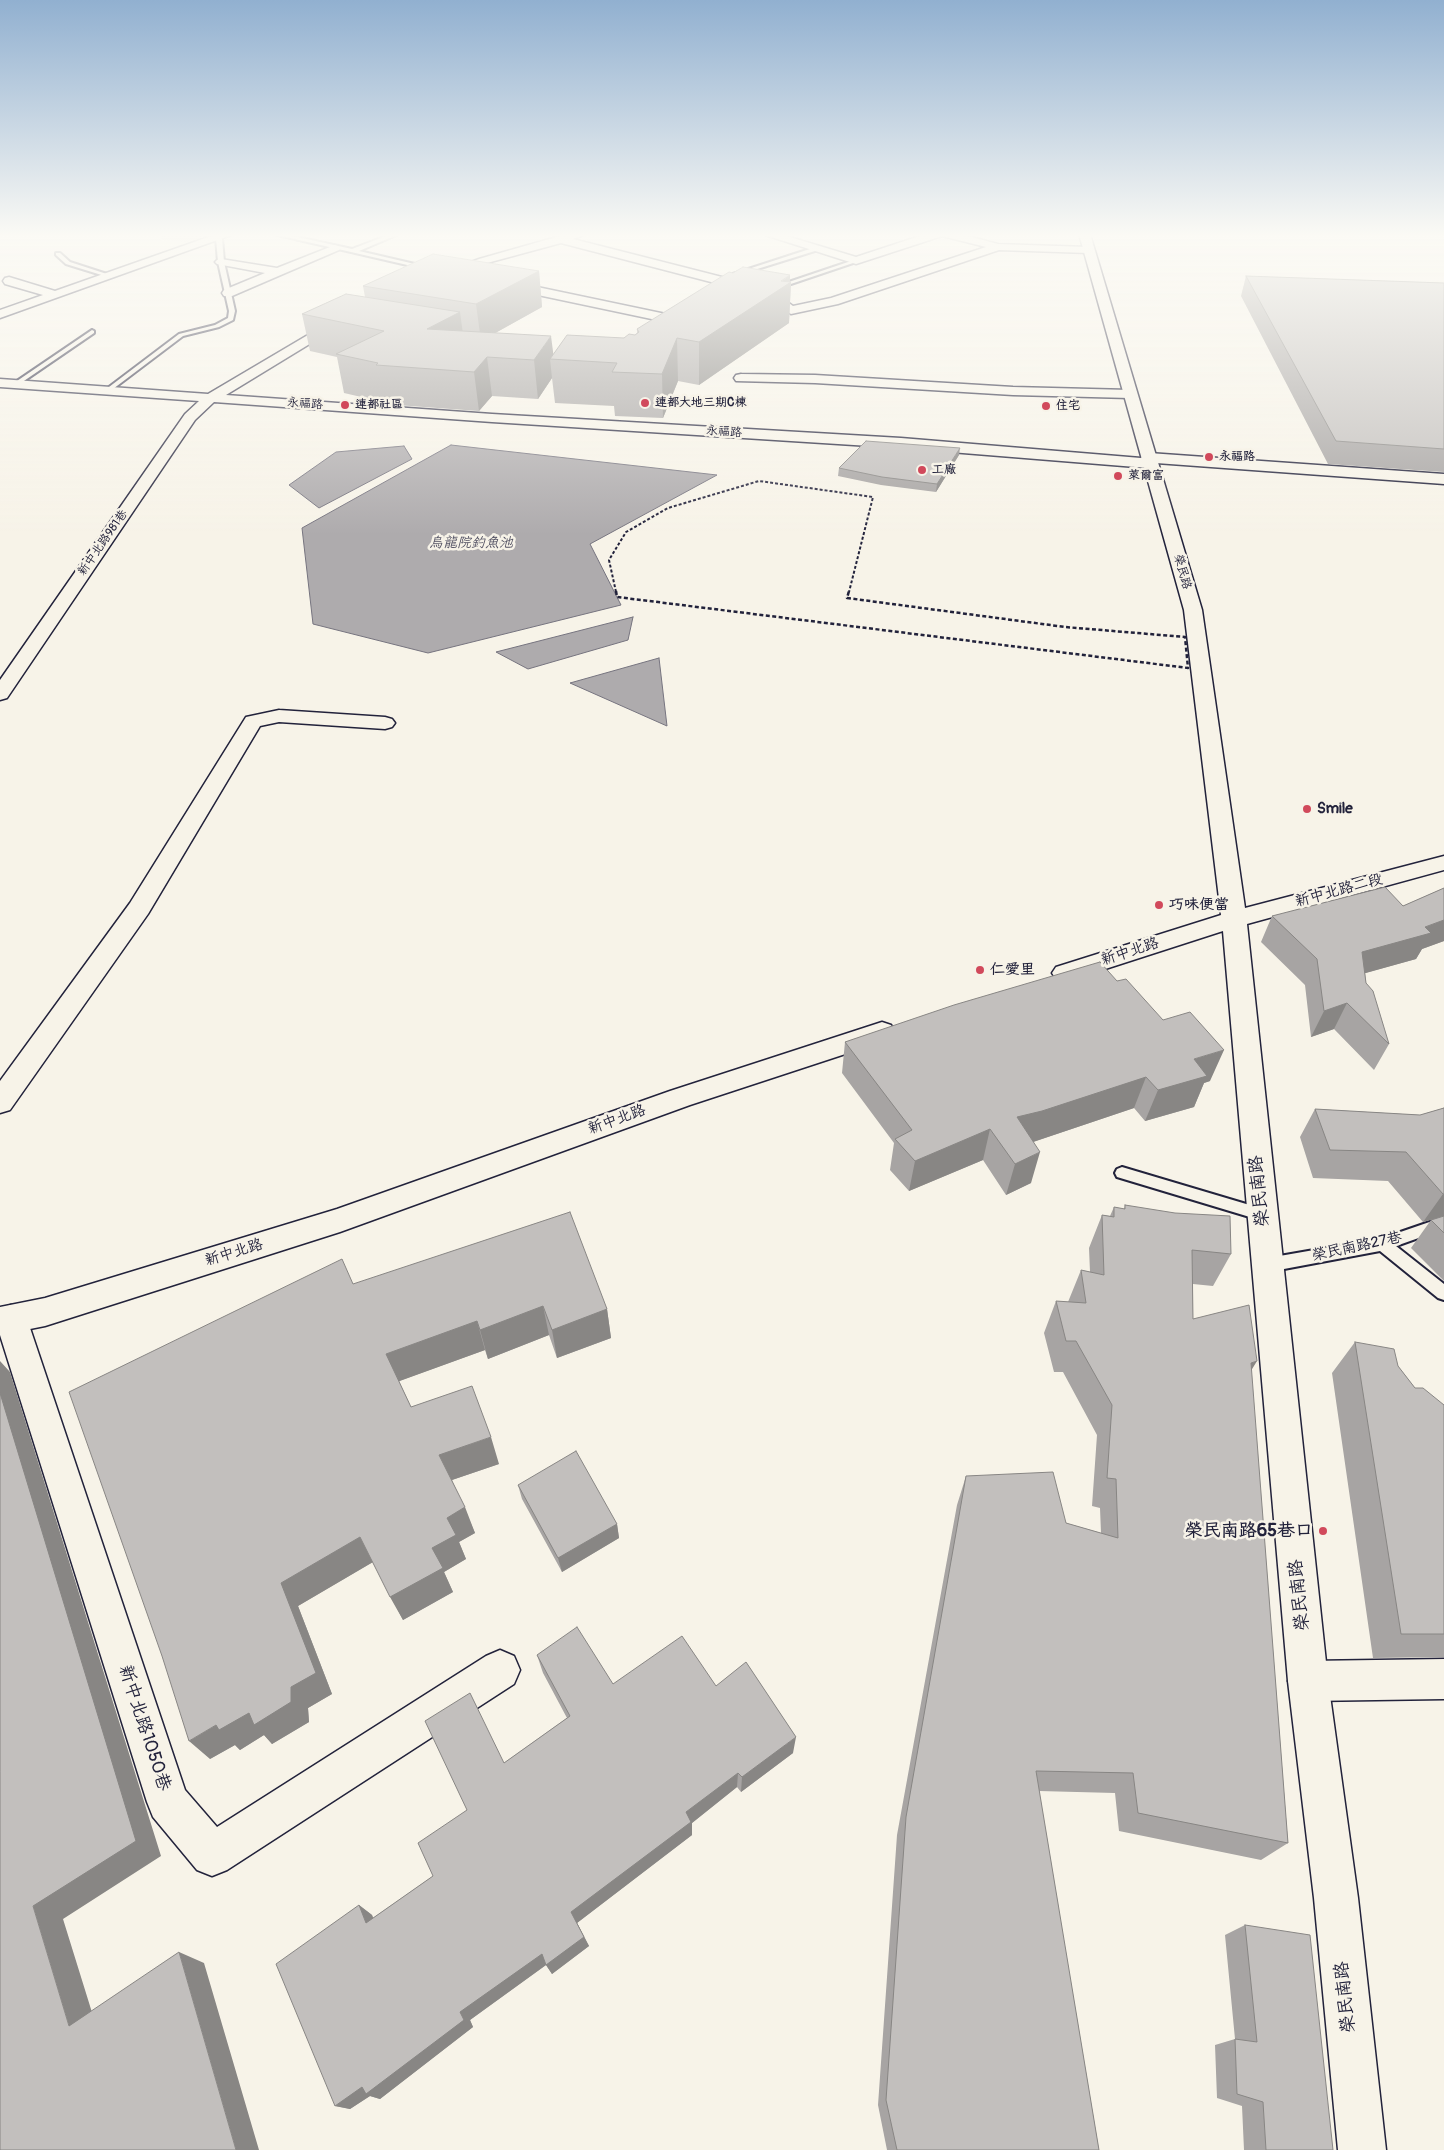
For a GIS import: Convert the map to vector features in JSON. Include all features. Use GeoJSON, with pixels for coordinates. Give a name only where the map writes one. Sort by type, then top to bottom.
{"type":"FeatureCollection","features":[{"type":"Feature","properties":{"kind":"street","name":"新中北路981巷"},"geometry":{"type":"LineString","coordinates":[[0,694],[190,417],[212,397],[316,334]]}},
{"type":"Feature","properties":{"kind":"street","name":"榮民路"},"geometry":{"type":"LineString","coordinates":[[1113,334],[1193,610],[1234,919]]}},
{"type":"Feature","properties":{"kind":"street"},"geometry":{"type":"LineString","coordinates":[[741,378],[815,380],[1012,391],[1130,394]]}},
{"type":"Feature","properties":{"kind":"street","name":"永福路"},"geometry":{"type":"LineString","coordinates":[[0,382],[492,418],[901,443],[1148,463],[1149,458],[1444,478]]}},
{"type":"Feature","properties":{"kind":"street"},"geometry":{"type":"LineString","coordinates":[[0,1102],[139,908],[253,721],[279,716],[385,722]]}},
{"type":"Feature","properties":{"kind":"street","name":"新中北路二段"},"geometry":{"type":"LineString","coordinates":[[1234,919],[1444,863]]}},
{"type":"Feature","properties":{"kind":"street","name":"新中北路"},"geometry":{"type":"LineString","coordinates":[[1038,982],[1234,919]]}},
{"type":"Feature","properties":{"kind":"street","name":"榮民南路"},"geometry":{"type":"LineString","coordinates":[[1234,919],[1308,1681],[1336,1898],[1362,2150]]}},
{"type":"Feature","properties":{"kind":"street","name":"新中北路"},"geometry":{"type":"LineString","coordinates":[[5,1320],[45,1312],[340,1220],[680,1098],[906,1024]]}},
{"type":"Feature","properties":{"kind":"street","name":"新中北路1050巷"},"geometry":{"type":"LineString","coordinates":[[5,1320],[168,1802],[212,1855],[500,1670]]}},
{"type":"Feature","properties":{"kind":"street"},"geometry":{"type":"LineString","coordinates":[[1308,1681],[1444,1679]]}},
{"type":"Feature","properties":{"kind":"lane"},"geometry":{"type":"LineString","coordinates":[[16,384],[89,334]]}},
{"type":"Feature","properties":{"kind":"lane"},"geometry":{"type":"LineString","coordinates":[[107,391],[181,336],[187,334]]}},
{"type":"Feature","properties":{"kind":"lane"},"geometry":{"type":"LineString","coordinates":[[1122,1173],[1263,1215]]}},
{"type":"Feature","properties":{"kind":"lane","name":"榮民南路27巷"},"geometry":{"type":"LineString","coordinates":[[1268,1265],[1384,1244],[1444,1223]]}},
{"type":"Feature","properties":{"kind":"lane"},"geometry":{"type":"LineString","coordinates":[[1384,1244],[1444,1293]]}},
{"type":"Feature","properties":{"kind":"path"},"geometry":{"type":"LineString","coordinates":[[760,481],[873,497],[847,598],[1066,627],[1185,637],[1188,668],[616,597],[609,560],[626,532],[668,508],[760,481]]}},
{"type":"Feature","properties":{"kind":"water","name":"烏龍院釣魚池"},"geometry":{"type":"Polygon","coordinates":[[[451,445],[717,475],[590,544],[621,605],[428,653],[313,624],[302,528],[451,445]]]}},
{"type":"Feature","properties":{"kind":"water"},"geometry":{"type":"Polygon","coordinates":[[[404,446],[412,459],[319,508],[289,485],[336,452],[404,446]]]}},
{"type":"Feature","properties":{"kind":"water"},"geometry":{"type":"Polygon","coordinates":[[[633,617],[628,640],[528,669],[496,652],[633,617]]]}},
{"type":"Feature","properties":{"kind":"water"},"geometry":{"type":"Polygon","coordinates":[[[659,658],[667,726],[570,683],[659,658]]]}},
{"type":"Feature","properties":{"kind":"building"},"geometry":{"type":"Polygon","coordinates":[[[377,334],[551,336],[534,360],[487,357],[474,372],[376,365],[378,363],[336,354],[377,334]]]}},
{"type":"Feature","properties":{"kind":"building"},"geometry":{"type":"Polygon","coordinates":[[[629,334],[711,334],[699,342],[677,338],[662,374],[612,372],[617,363],[550,359],[567,335],[624,338],[629,334]]]}},
{"type":"Feature","properties":{"kind":"building"},"geometry":{"type":"Polygon","coordinates":[[[1278,334],[1444,334],[1444,449],[1336,441],[1278,334]]]}},
{"type":"Feature","properties":{"kind":"building"},"geometry":{"type":"Polygon","coordinates":[[[866,441],[960,448],[937,484],[882,477],[839,468],[866,441]]]}},
{"type":"Feature","properties":{"kind":"building"},"geometry":{"type":"Polygon","coordinates":[[[1385,887],[1403,906],[1444,888],[1444,920],[1425,927],[1431,933],[1362,952],[1366,983],[1373,991],[1389,1044],[1347,1003],[1324,1011],[1317,959],[1272,916],[1385,887]]]}},
{"type":"Feature","properties":{"kind":"building"},"geometry":{"type":"Polygon","coordinates":[[[1100,962],[1117,981],[1126,979],[1163,1020],[1190,1012],[1224,1050],[1194,1059],[1207,1076],[1158,1090],[1146,1077],[1042,1111],[1017,1117],[1040,1152],[1015,1164],[990,1129],[915,1161],[895,1139],[912,1130],[845,1042],[954,1005],[1100,962]]]}},
{"type":"Feature","properties":{"kind":"building"},"geometry":{"type":"Polygon","coordinates":[[[1444,1108],[1444,1194],[1406,1152],[1330,1150],[1315,1109],[1420,1115],[1444,1108]]]}},
{"type":"Feature","properties":{"kind":"building"},"geometry":{"type":"Polygon","coordinates":[[[1125,1205],[1175,1213],[1230,1216],[1231,1254],[1192,1250],[1193,1319],[1249,1305],[1257,1361],[1251,1363],[1288,1843],[1138,1813],[1133,1773],[1036,1771],[1099,2150],[897,2150],[886,2100],[906,1817],[966,1476],[1053,1472],[1066,1523],[1118,1538],[1116,1479],[1107,1478],[1112,1405],[1076,1341],[1066,1341],[1056,1301],[1086,1303],[1081,1270],[1104,1275],[1102,1215],[1114,1217],[1114,1207],[1125,1209],[1125,1205]]]}},
{"type":"Feature","properties":{"kind":"building"},"geometry":{"type":"Polygon","coordinates":[[[570,1212],[607,1309],[552,1330],[543,1306],[480,1330],[477,1321],[386,1354],[411,1407],[472,1386],[491,1437],[439,1455],[465,1507],[447,1518],[456,1535],[432,1548],[443,1568],[390,1597],[360,1537],[281,1583],[316,1673],[291,1687],[291,1702],[254,1725],[249,1713],[219,1730],[216,1725],[189,1741],[162,1656],[69,1392],[342,1259],[353,1284],[570,1212]]]}},
{"type":"Feature","properties":{"kind":"building"},"geometry":{"type":"Polygon","coordinates":[[[1444,1216],[1444,1233],[1431,1220],[1444,1216]]]}},
{"type":"Feature","properties":{"kind":"building"},"geometry":{"type":"Polygon","coordinates":[[[1355,1342],[1394,1349],[1398,1366],[1415,1388],[1423,1388],[1444,1405],[1444,1634],[1401,1634],[1355,1342]]]}},
{"type":"Feature","properties":{"kind":"building"},"geometry":{"type":"Polygon","coordinates":[[[0,1393],[136,1841],[33,1906],[69,2026],[179,1952],[236,2150],[0,2150],[0,1393]]]}},
{"type":"Feature","properties":{"kind":"building"},"geometry":{"type":"Polygon","coordinates":[[[576,1451],[617,1524],[558,1558],[518,1485],[576,1451]]]}},
{"type":"Feature","properties":{"kind":"building"},"geometry":{"type":"Polygon","coordinates":[[[577,1627],[613,1684],[682,1636],[716,1686],[746,1662],[796,1737],[742,1777],[738,1773],[686,1812],[691,1822],[571,1912],[584,1937],[546,1965],[542,1954],[460,2012],[464,2020],[366,2094],[362,2087],[335,2106],[276,1964],[359,1905],[366,1923],[433,1876],[418,1843],[467,1810],[425,1721],[470,1693],[504,1763],[570,1716],[537,1655],[577,1627]]]}},
{"type":"Feature","properties":{"kind":"building"},"geometry":{"type":"Polygon","coordinates":[[[1245,1925],[1310,1935],[1333,2150],[1266,2150],[1263,2102],[1237,2094],[1235,2039],[1257,2042],[1245,1925]]]}},
{"type":"Feature","properties":{"kind":"place","name":"連都大地三期C棟"},"geometry":{"type":"Point","coordinates":[645,403]}},
{"type":"Feature","properties":{"kind":"place","name":"連都社區"},"geometry":{"type":"Point","coordinates":[345,405]}},
{"type":"Feature","properties":{"kind":"place","name":"住宅"},"geometry":{"type":"Point","coordinates":[1046,406]}},
{"type":"Feature","properties":{"kind":"place","name":"永福路"},"geometry":{"type":"Point","coordinates":[1209,457]}},
{"type":"Feature","properties":{"kind":"place","name":"工廠"},"geometry":{"type":"Point","coordinates":[922,470]}},
{"type":"Feature","properties":{"kind":"place","name":"萊爾富"},"geometry":{"type":"Point","coordinates":[1118,476]}},
{"type":"Feature","properties":{"kind":"place","name":"Smile"},"geometry":{"type":"Point","coordinates":[1307,809]}},
{"type":"Feature","properties":{"kind":"place","name":"巧味便當"},"geometry":{"type":"Point","coordinates":[1159,905]}},
{"type":"Feature","properties":{"kind":"place","name":"仁愛里"},"geometry":{"type":"Point","coordinates":[980,970]}},
{"type":"Feature","properties":{"kind":"place","name":"榮民南路65巷口"},"geometry":{"type":"Point","coordinates":[1323,1531]}}]}
